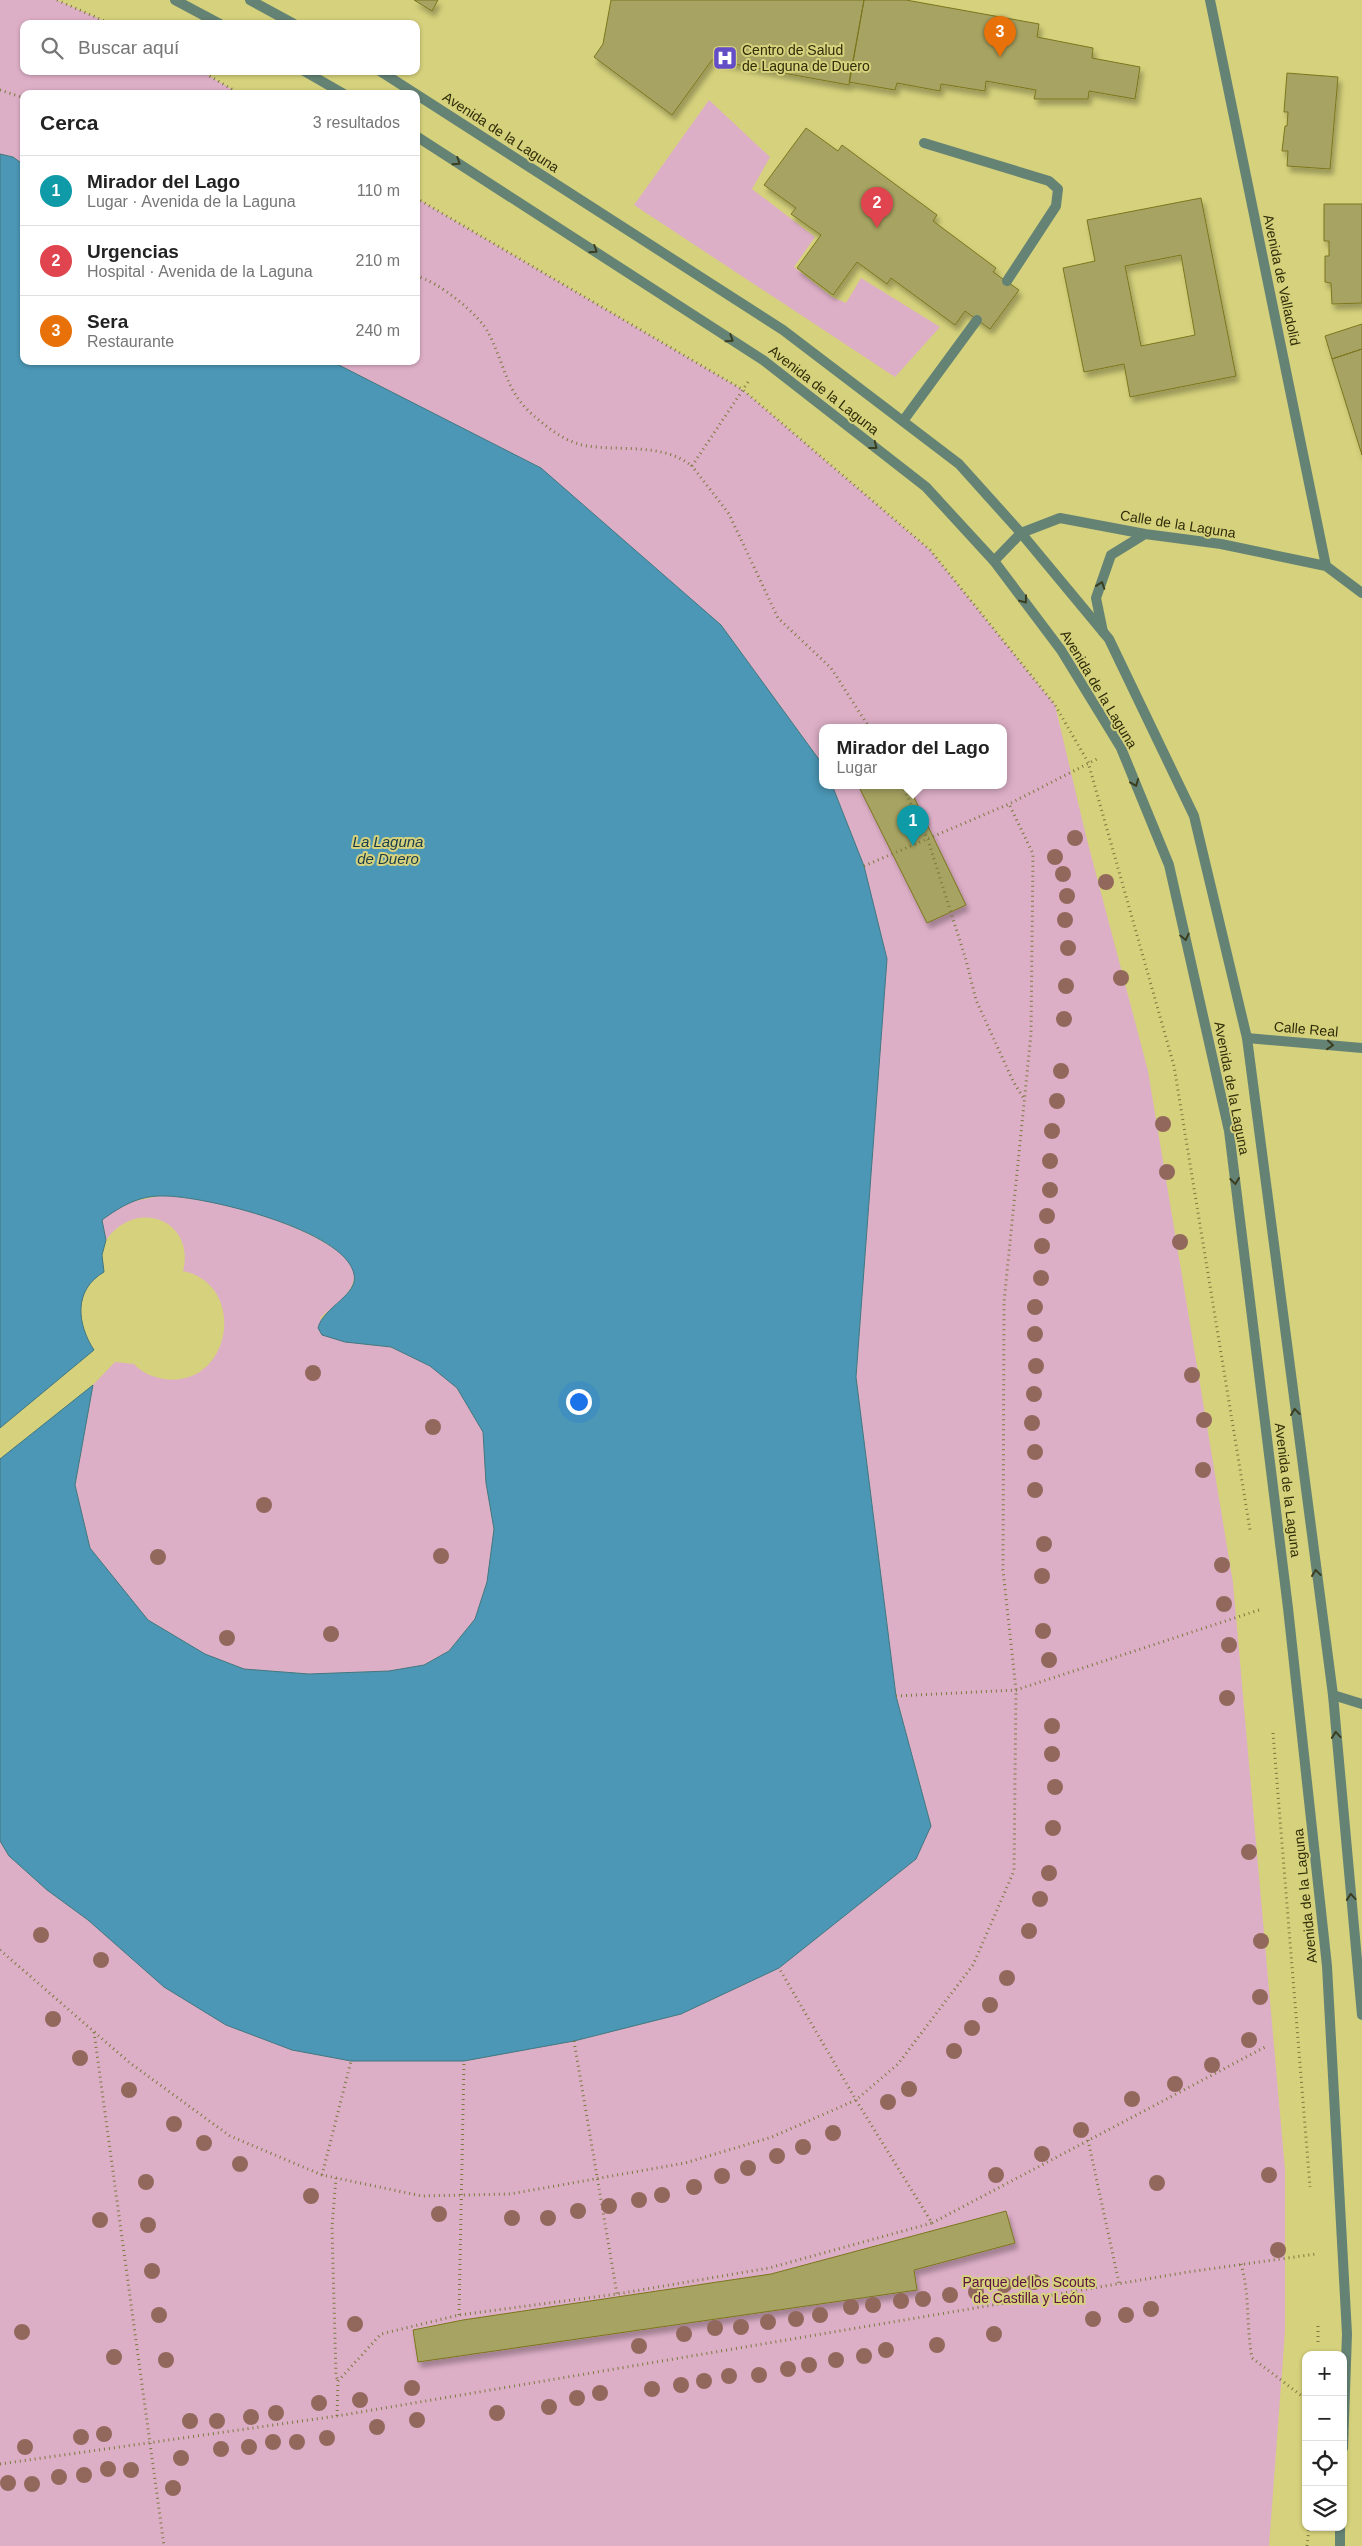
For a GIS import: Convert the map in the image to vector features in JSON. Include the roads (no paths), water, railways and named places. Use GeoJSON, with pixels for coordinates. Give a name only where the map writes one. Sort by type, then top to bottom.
{"type":"FeatureCollection","features":[{"type":"Feature","properties":{"kind":"street"},"geometry":{"type":"LineString","coordinates":[[174,0],[212,20]]}},
{"type":"Feature","properties":{"kind":"street"},"geometry":{"type":"LineString","coordinates":[[250,0],[287,20]]}},
{"type":"Feature","properties":{"kind":"street","name":"Avenida de Valladolid"},"geometry":{"type":"LineString","coordinates":[[1210,0],[1326,566]]}},
{"type":"Feature","properties":{"kind":"street"},"geometry":{"type":"LineString","coordinates":[[311,75],[337,90]]}},
{"type":"Feature","properties":{"kind":"street","name":"Avenida de la Laguna"},"geometry":{"type":"LineString","coordinates":[[386,75],[410,90]]}},
{"type":"Feature","properties":{"kind":"street","name":"Avenida de la Laguna"},"geometry":{"type":"LineString","coordinates":[[420,97],[783,330],[959,464],[1021,533],[1109,639],[1194,816],[1247,1038],[1333,1695],[1362,2015]]}},
{"type":"Feature","properties":{"kind":"street","name":"Avenida de la Laguna"},"geometry":{"type":"LineString","coordinates":[[420,139],[763,360],[926,487],[994,561],[1061,650],[1121,748],[1169,865],[1229,1131],[1288,1608],[1327,1966],[1347,2334],[1343,2441]]}},
{"type":"Feature","properties":{"kind":"street"},"geometry":{"type":"LineString","coordinates":[[924,143],[1049,181],[1058,188],[1056,206],[1007,281]]}},
{"type":"Feature","properties":{"kind":"street"},"geometry":{"type":"LineString","coordinates":[[903,421],[977,320]]}},
{"type":"Feature","properties":{"kind":"street","name":"Calle de la Laguna"},"geometry":{"type":"LineString","coordinates":[[994,561],[1021,533],[1060,518],[1145,534],[1221,544],[1326,566],[1362,593]]}},
{"type":"Feature","properties":{"kind":"street"},"geometry":{"type":"LineString","coordinates":[[1103,632],[1096,598],[1111,555],[1145,534]]}},
{"type":"Feature","properties":{"kind":"street","name":"Calle Real"},"geometry":{"type":"LineString","coordinates":[[1247,1038],[1362,1048]]}},
{"type":"Feature","properties":{"kind":"street"},"geometry":{"type":"LineString","coordinates":[[1333,1695],[1362,1704]]}},
{"type":"Feature","properties":{"kind":"street"},"geometry":{"type":"LineString","coordinates":[[1340,2531],[1340,2546]]}},
{"type":"Feature","properties":{"kind":"water","name":"La Laguna de Duero"},"geometry":{"type":"Polygon","coordinates":[[[0,154],[13,157],[20,162],[20,365],[339,365],[541,468],[721,625],[819,760],[819,789],[834,789],[864,866],[887,959],[856,1377],[896,1696],[931,1826],[916,1859],[779,1968],[681,2014],[574,2041],[464,2061],[351,2061],[292,2050],[226,2025],[164,1987],[88,1920],[47,1890],[9,1856],[0,1841],[0,1459],[93,1385],[75,1485],[90,1548],[148,1620],[205,1654],[244,1669],[309,1674],[389,1671],[424,1665],[449,1651],[475,1619],[487,1582],[494,1529],[486,1483],[483,1432],[457,1388],[430,1366],[391,1347],[345,1342],[322,1335],[318,1328],[321,1321],[346,1295],[354,1281],[354,1274],[345,1258],[326,1243],[271,1218],[240,1209],[210,1202],[164,1196],[139,1199],[116,1210],[102,1220],[106,1240],[102,1255],[104,1272],[94,1279],[87,1288],[81,1308],[84,1329],[94,1350],[0,1428],[0,154]]]}},
{"type":"Feature","properties":{"kind":"place","name":"Sera"},"geometry":{"type":"Point","coordinates":[1000,57]}},
{"type":"Feature","properties":{"kind":"place","name":"Centro de Salud de Laguna de Duero"},"geometry":{"type":"Point","coordinates":[725,58]}},
{"type":"Feature","properties":{"kind":"place","name":"Urgencias"},"geometry":{"type":"Point","coordinates":[877,228]}},
{"type":"Feature","properties":{"kind":"place","name":"Mirador del Lago"},"geometry":{"type":"Point","coordinates":[913,846]}},
{"type":"Feature","properties":{"kind":"park label","name":"Parque de los Scouts de Castilla y León"},"geometry":{"type":"Point","coordinates":[1029,2290]}}]}
